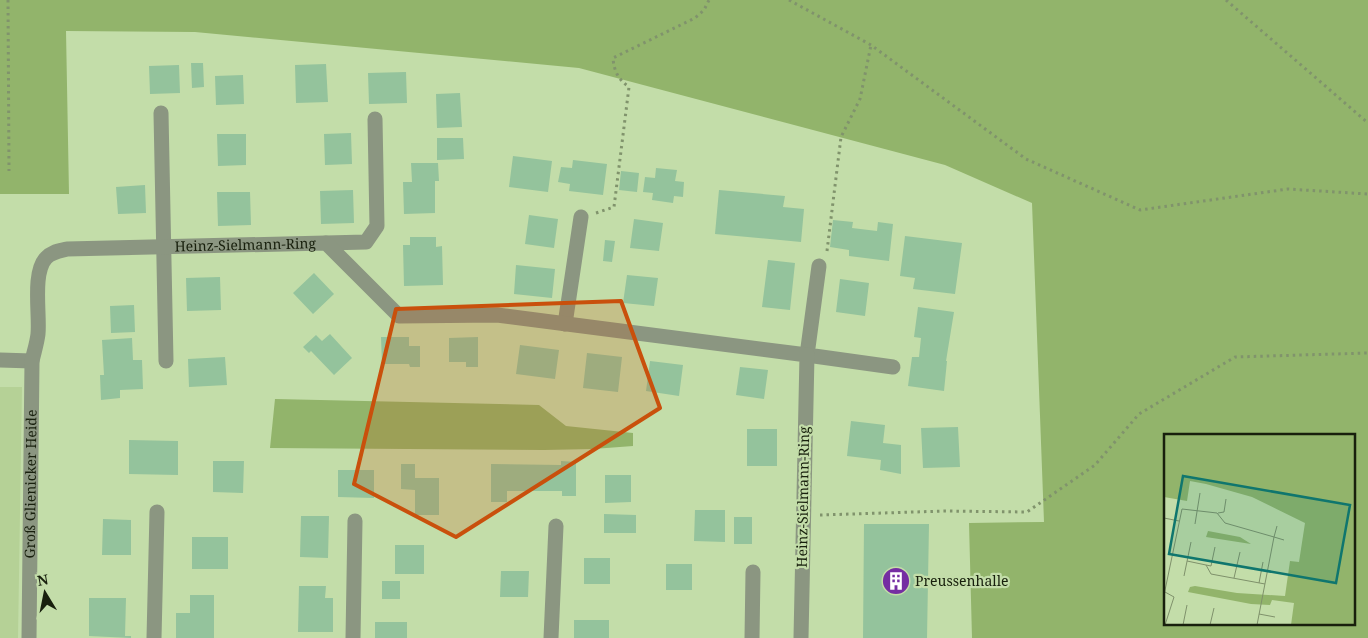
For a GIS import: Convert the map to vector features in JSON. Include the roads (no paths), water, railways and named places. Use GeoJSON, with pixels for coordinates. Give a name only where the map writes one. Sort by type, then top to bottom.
{"type":"FeatureCollection","features":[{"type":"Feature","properties":{"kind":"street","name":"Heinz-Sielmann-Ring"},"geometry":{"type":"LineString","coordinates":[[161,113],[166,361]]}},
{"type":"Feature","properties":{"kind":"street","name":"Heinz-Sielmann-Ring"},"geometry":{"type":"LineString","coordinates":[[32,361],[38,335],[40,266],[55,251],[67,249],[366,242],[377,226],[375,119]]}},
{"type":"Feature","properties":{"kind":"street"},"geometry":{"type":"LineString","coordinates":[[565,324],[581,217]]}},
{"type":"Feature","properties":{"kind":"street","name":"Heinz-Sielmann-Ring"},"geometry":{"type":"LineString","coordinates":[[326,243],[399,316],[497,315],[893,367]]}},
{"type":"Feature","properties":{"kind":"street","name":"Heinz-Sielmann-Ring"},"geometry":{"type":"LineString","coordinates":[[801,638],[802,515],[807,356],[819,266]]}},
{"type":"Feature","properties":{"kind":"street"},"geometry":{"type":"LineString","coordinates":[[0,360],[32,361]]}},
{"type":"Feature","properties":{"kind":"street","name":"Groß Glienicker Heide"},"geometry":{"type":"LineString","coordinates":[[29,638],[32,361]]}},
{"type":"Feature","properties":{"kind":"street"},"geometry":{"type":"LineString","coordinates":[[154,638],[157,512]]}},
{"type":"Feature","properties":{"kind":"street"},"geometry":{"type":"LineString","coordinates":[[353,638],[356,521]]}},
{"type":"Feature","properties":{"kind":"street"},"geometry":{"type":"LineString","coordinates":[[552,638],[556,526]]}},
{"type":"Feature","properties":{"kind":"street"},"geometry":{"type":"LineString","coordinates":[[752,638],[753,572]]}},
{"type":"Feature","properties":{"kind":"place","name":"Preussenhalle"},"geometry":{"type":"Point","coordinates":[896,581]}}]}
